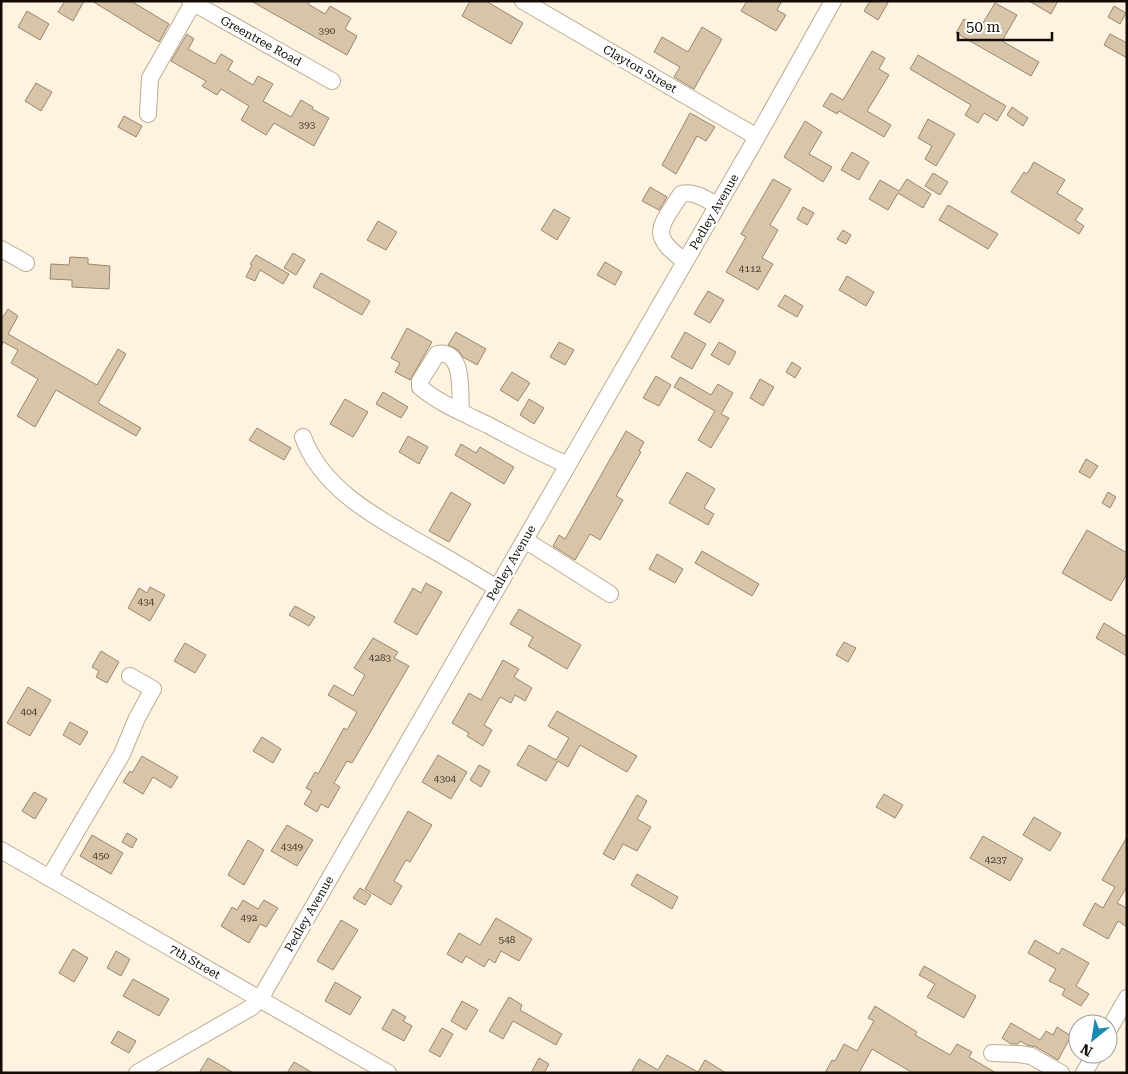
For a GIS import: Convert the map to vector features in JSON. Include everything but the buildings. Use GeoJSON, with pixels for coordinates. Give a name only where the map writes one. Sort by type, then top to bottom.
{"type":"FeatureCollection","features":[{"type":"Feature","properties":{"kind":"street","name":"Clayton Street"},"geometry":{"type":"LineString","coordinates":[[522,1],[757,137]]}},
{"type":"Feature","properties":{"kind":"street","name":"Pedley Avenue"},"geometry":{"type":"LineString","coordinates":[[137,1073],[252,1007],[260,999],[757,137],[833,1]]}},
{"type":"Feature","properties":{"kind":"street","name":"Greentree Road"},"geometry":{"type":"LineString","coordinates":[[192,2],[332,82]]}},
{"type":"Feature","properties":{"kind":"street"},"geometry":{"type":"LineString","coordinates":[[148,114],[150,78],[192,2]]}},
{"type":"Feature","properties":{"kind":"street"},"geometry":{"type":"LineString","coordinates":[[685,261],[663,243],[660,235],[662,224],[681,194],[696,194],[717,205]]}},
{"type":"Feature","properties":{"kind":"street"},"geometry":{"type":"LineString","coordinates":[[1,249],[26,263]]}},
{"type":"Feature","properties":{"kind":"street"},"geometry":{"type":"LineString","coordinates":[[461,412],[540,453],[568,464]]}},
{"type":"Feature","properties":{"kind":"street"},"geometry":{"type":"LineString","coordinates":[[303,437],[315,461],[337,486],[365,510],[497,588]]}},
{"type":"Feature","properties":{"kind":"street"},"geometry":{"type":"LineString","coordinates":[[525,540],[610,594]]}},
{"type":"Feature","properties":{"kind":"street"},"geometry":{"type":"LineString","coordinates":[[49,878],[122,754],[137,718],[153,689],[130,676]]}},
{"type":"Feature","properties":{"kind":"street","name":"7th Street"},"geometry":{"type":"LineString","coordinates":[[1,850],[388,1073]]}},
{"type":"Feature","properties":{"kind":"street"},"geometry":{"type":"LineString","coordinates":[[1118,1014],[1127,998]]}},
{"type":"Feature","properties":{"kind":"street"},"geometry":{"type":"LineString","coordinates":[[992,1053],[1031,1056],[1061,1073]]}}]}
